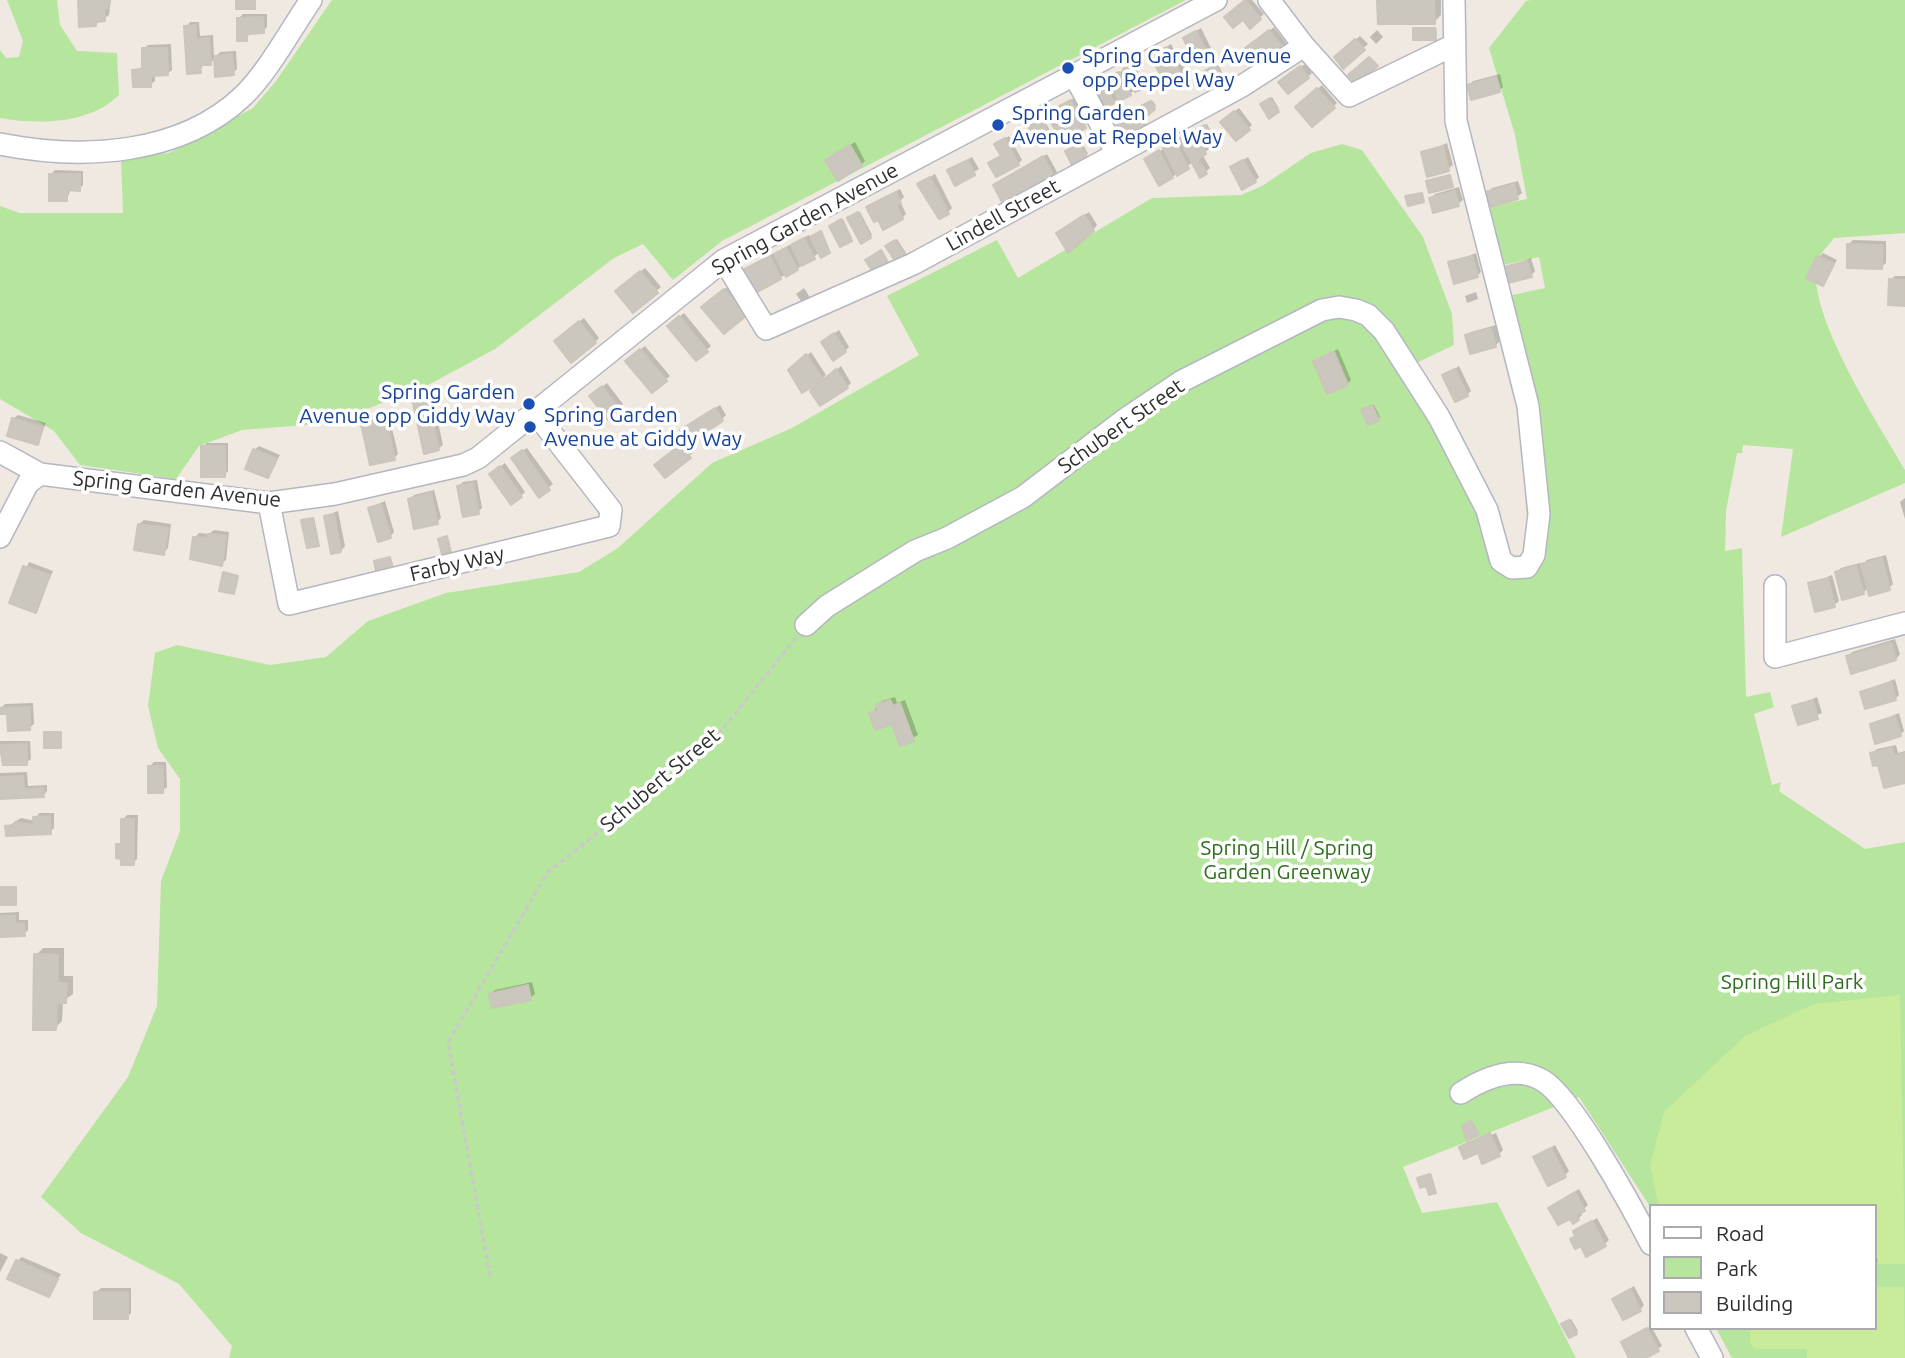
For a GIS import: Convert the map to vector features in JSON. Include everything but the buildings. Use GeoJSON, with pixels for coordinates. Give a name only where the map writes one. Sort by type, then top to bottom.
{"type":"FeatureCollection","features":[{"type":"Feature","properties":{"kind":"street"},"geometry":{"type":"LineString","coordinates":[[0,144],[31,150],[120,148],[156,143],[210,121],[244,95],[311,0]]}},
{"type":"Feature","properties":{"kind":"street","name":"Spring Garden Avenue"},"geometry":{"type":"LineString","coordinates":[[40,474],[269,503],[335,494],[463,465],[478,458],[724,260],[1216,0]]}},
{"type":"Feature","properties":{"kind":"street"},"geometry":{"type":"LineString","coordinates":[[1269,0],[1304,46],[1349,96],[1454,45]]}},
{"type":"Feature","properties":{"kind":"street","name":"Schubert Street"},"geometry":{"type":"LineString","coordinates":[[806,625],[827,606],[915,551],[947,538],[1023,497],[1125,420],[1182,382],[1322,310],[1339,307],[1368,315],[1384,331],[1439,417],[1481,498],[1501,561],[1512,568],[1527,567],[1534,555],[1539,513],[1528,405],[1456,121],[1454,0]]}},
{"type":"Feature","properties":{"kind":"street","name":"Lindell Street"},"geometry":{"type":"LineString","coordinates":[[724,260],[766,329],[913,264],[1242,86],[1304,46]]}},
{"type":"Feature","properties":{"kind":"street"},"geometry":{"type":"LineString","coordinates":[[1074,75],[1116,152]]}},
{"type":"Feature","properties":{"kind":"street","name":"Farby Way"},"geometry":{"type":"LineString","coordinates":[[269,503],[289,604],[609,526],[611,510],[534,411]]}},
{"type":"Feature","properties":{"kind":"street"},"geometry":{"type":"LineString","coordinates":[[0,452],[40,474],[29,482],[0,537]]}},
{"type":"Feature","properties":{"kind":"street"},"geometry":{"type":"LineString","coordinates":[[1775,586],[1775,657],[1905,623]]}},
{"type":"Feature","properties":{"kind":"street"},"geometry":{"type":"LineString","coordinates":[[1461,1093],[1486,1079],[1504,1074],[1528,1075],[1544,1081],[1562,1100],[1617,1180],[1650,1242]]}},
{"type":"Feature","properties":{"kind":"street"},"geometry":{"type":"LineString","coordinates":[[1697,1330],[1712,1358]]}},
{"type":"Feature","properties":{"kind":"path","name":"Schubert Street"},"geometry":{"type":"LineString","coordinates":[[490,1276],[448,1042],[548,872],[712,742],[806,625]]}},
{"type":"Feature","properties":{"kind":"green space"},"geometry":{"type":"Polygon","coordinates":[[[7,0],[57,0],[60,25],[77,51],[117,53],[119,95],[107,105],[79,117],[47,121],[0,118],[0,50],[6,58],[19,57],[23,41],[7,0]]]}},
{"type":"Feature","properties":{"kind":"green space"},"geometry":{"type":"Polygon","coordinates":[[[332,0],[1186,0],[722,241],[673,280],[643,244],[614,258],[495,349],[428,385],[331,423],[242,430],[199,446],[176,479],[80,465],[54,431],[0,399],[0,206],[20,213],[123,213],[121,160],[169,153],[253,108],[276,81],[332,0]]]}},
{"type":"Feature","properties":{"kind":"green space"},"geometry":{"type":"Polygon","coordinates":[[[1905,0],[1905,233],[1834,238],[1816,264],[1817,287],[1834,340],[1847,369],[1905,470],[1905,483],[1781,537],[1793,449],[1743,445],[1742,453],[1737,453],[1726,511],[1725,551],[1742,548],[1746,697],[1770,692],[1774,707],[1754,714],[1772,785],[1781,782],[1779,791],[1865,849],[1905,842],[1905,1358],[1732,1358],[1717,1330],[1877,1330],[1877,1204],[1650,1204],[1650,1206],[1579,1097],[1403,1167],[1422,1213],[1497,1202],[1576,1358],[229,1358],[232,1346],[179,1284],[81,1233],[41,1197],[128,1077],[157,1006],[161,881],[180,831],[180,779],[158,748],[148,706],[155,653],[177,645],[270,665],[326,657],[368,621],[446,593],[579,572],[618,548],[712,463],[792,428],[919,355],[887,296],[997,240],[1018,278],[1152,198],[1241,195],[1262,186],[1311,153],[1342,144],[1362,150],[1423,237],[1452,314],[1454,345],[1414,364],[1504,556],[1514,562],[1525,556],[1528,534],[1520,409],[1508,296],[1545,288],[1539,257],[1499,266],[1484,208],[1527,199],[1515,135],[1489,48],[1526,1],[1905,0]]]}},
{"type":"Feature","properties":{"kind":"green space"},"geometry":{"type":"Polygon","coordinates":[[[1900,995],[1905,1264],[1877,1264],[1877,1204],[1659,1204],[1650,1166],[1664,1112],[1745,1036],[1814,1004],[1900,995]]]}},
{"type":"Feature","properties":{"kind":"green space"},"geometry":{"type":"Polygon","coordinates":[[[1877,1287],[1904,1287],[1905,1358],[1807,1358],[1807,1349],[1756,1349],[1750,1344],[1750,1330],[1877,1330],[1877,1287]]]}},
{"type":"Feature","properties":{"kind":"place","name":"Spring Garden Avenue opp Reppel Way"},"geometry":{"type":"Point","coordinates":[1068,68]}},
{"type":"Feature","properties":{"kind":"place","name":"Spring Garden Avenue at Reppel Way"},"geometry":{"type":"Point","coordinates":[998,125]}},
{"type":"Feature","properties":{"kind":"place","name":"Spring Garden Avenue opp Giddy Way"},"geometry":{"type":"Point","coordinates":[529,404]}},
{"type":"Feature","properties":{"kind":"place","name":"Spring Garden Avenue at Giddy Way"},"geometry":{"type":"Point","coordinates":[530,427]}},
{"type":"Feature","properties":{"kind":"park label","name":"Spring Hill / Spring Garden Greenway"},"geometry":{"type":"Point","coordinates":[1287,860]}},
{"type":"Feature","properties":{"kind":"park label","name":"Spring Hill Park"},"geometry":{"type":"Point","coordinates":[1792,982]}}]}
